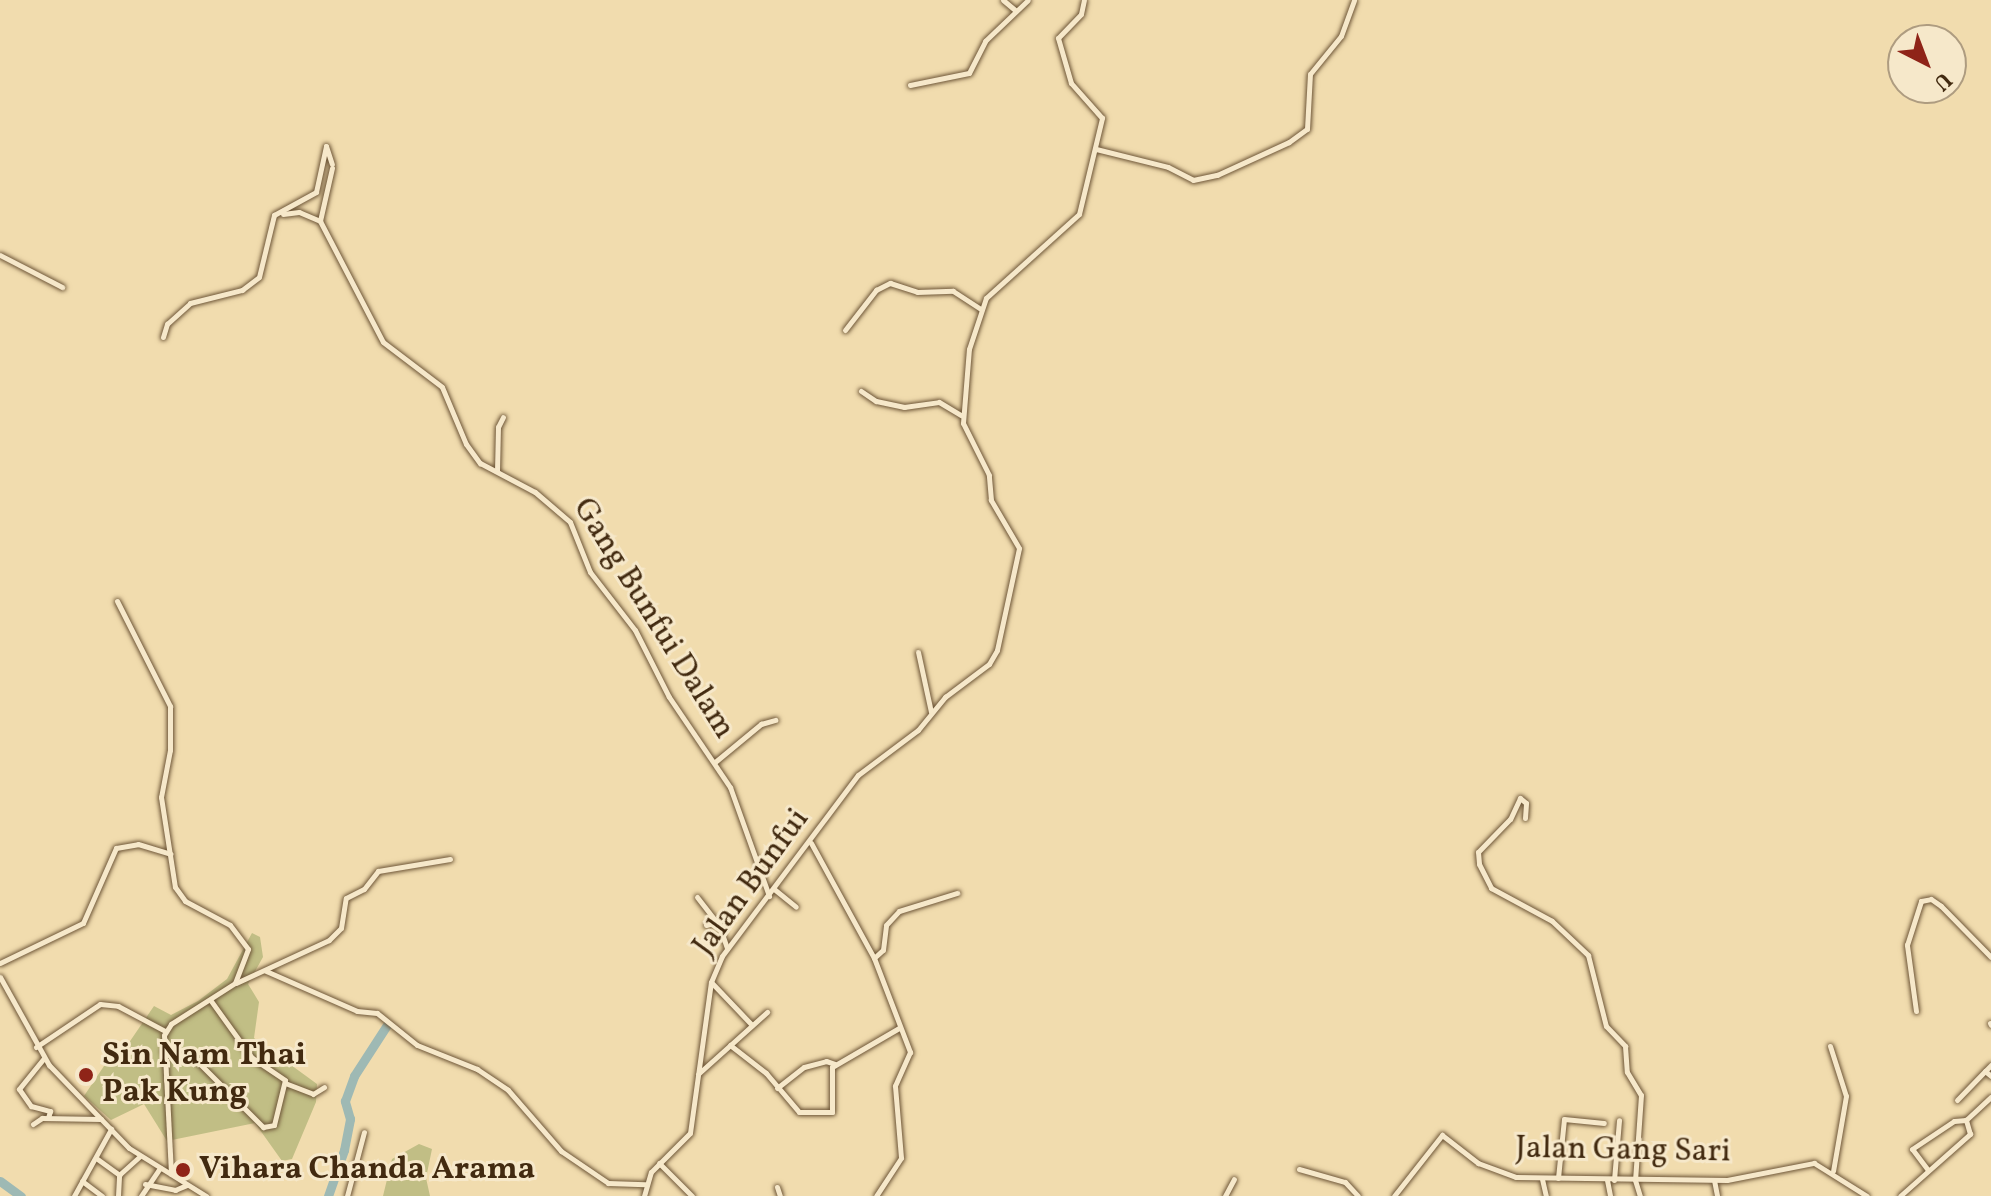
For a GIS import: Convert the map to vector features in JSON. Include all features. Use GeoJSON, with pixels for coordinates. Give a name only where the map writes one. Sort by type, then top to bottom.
{"type":"FeatureCollection","features":[{"type":"Feature","properties":{"kind":"street"},"geometry":{"type":"LineString","coordinates":[[1003,0],[1015,10]]}},
{"type":"Feature","properties":{"kind":"street"},"geometry":{"type":"LineString","coordinates":[[910,85],[969,73],[985,41],[1028,0]]}},
{"type":"Feature","properties":{"kind":"street"},"geometry":{"type":"LineString","coordinates":[[861,391],[876,401],[904,407],[939,402],[961,415],[969,349],[981,309],[1079,214],[1088,161],[1101,135],[1100,113],[1071,83],[1058,42],[1081,14],[1084,0]]}},
{"type":"Feature","properties":{"kind":"street"},"geometry":{"type":"LineString","coordinates":[[1096,149],[1168,167],[1193,180],[1217,175],[1289,142],[1307,129],[1310,74],[1341,36],[1354,0]]}},
{"type":"Feature","properties":{"kind":"street"},"geometry":{"type":"LineString","coordinates":[[163,337],[167,324],[190,303],[242,290],[259,277],[266,232],[274,215],[316,192],[326,146],[332,166],[320,221],[299,212],[274,215]]}},
{"type":"Feature","properties":{"kind":"street","name":"Gang Bunfui Dalam"},"geometry":{"type":"LineString","coordinates":[[320,221],[383,342],[442,387],[473,456],[535,492],[570,522],[590,572],[635,630],[669,697],[715,762],[742,814],[748,845],[769,896]]}},
{"type":"Feature","properties":{"kind":"street"},"geometry":{"type":"LineString","coordinates":[[0,255],[62,287]]}},
{"type":"Feature","properties":{"kind":"street"},"geometry":{"type":"LineString","coordinates":[[845,330],[876,290],[890,283],[917,292],[953,291],[981,309]]}},
{"type":"Feature","properties":{"kind":"street","name":"Jalan Bunfui"},"geometry":{"type":"LineString","coordinates":[[644,1196],[645,1184],[659,1163],[690,1133],[711,982],[727,948],[811,843],[858,775],[986,667],[997,650],[1019,548],[991,500],[989,475],[961,415]]}},
{"type":"Feature","properties":{"kind":"street"},"geometry":{"type":"LineString","coordinates":[[497,471],[498,427],[503,417]]}},
{"type":"Feature","properties":{"kind":"street"},"geometry":{"type":"LineString","coordinates":[[117,601],[170,706],[170,750],[161,797],[180,895],[226,922],[247,947],[235,983]]}},
{"type":"Feature","properties":{"kind":"street"},"geometry":{"type":"LineString","coordinates":[[918,652],[931,714]]}},
{"type":"Feature","properties":{"kind":"street"},"geometry":{"type":"LineString","coordinates":[[715,762],[761,724],[775,720]]}},
{"type":"Feature","properties":{"kind":"street"},"geometry":{"type":"LineString","coordinates":[[1525,818],[1526,803],[1520,798],[1510,819],[1478,852],[1483,877],[1491,888],[1552,921],[1584,948],[1606,1026],[1625,1046],[1627,1072],[1641,1095],[1635,1180],[1640,1196]]}},
{"type":"Feature","properties":{"kind":"street"},"geometry":{"type":"LineString","coordinates":[[811,843],[874,958],[910,1052],[895,1086],[903,1147],[896,1170],[876,1196]]}},
{"type":"Feature","properties":{"kind":"street"},"geometry":{"type":"LineString","coordinates":[[0,963],[83,923],[116,848],[138,844],[170,854]]}},
{"type":"Feature","properties":{"kind":"street"},"geometry":{"type":"LineString","coordinates":[[165,1032],[235,983],[266,971],[334,936],[342,925],[346,898],[364,889],[378,871],[450,859]]}},
{"type":"Feature","properties":{"kind":"street"},"geometry":{"type":"LineString","coordinates":[[774,889],[796,907]]}},
{"type":"Feature","properties":{"kind":"street"},"geometry":{"type":"LineString","coordinates":[[874,958],[883,950],[886,925],[899,911],[957,893]]}},
{"type":"Feature","properties":{"kind":"street"},"geometry":{"type":"LineString","coordinates":[[697,897],[716,921],[727,948]]}},
{"type":"Feature","properties":{"kind":"street"},"geometry":{"type":"LineString","coordinates":[[1916,1011],[1907,945],[1921,901],[1931,899],[1941,906],[1991,956]]}},
{"type":"Feature","properties":{"kind":"street"},"geometry":{"type":"LineString","coordinates":[[706,925],[716,921]]}},
{"type":"Feature","properties":{"kind":"street"},"geometry":{"type":"LineString","coordinates":[[266,971],[357,1011],[377,1013],[417,1045],[477,1069],[505,1087],[561,1151],[606,1183],[645,1184]]}},
{"type":"Feature","properties":{"kind":"street"},"geometry":{"type":"LineString","coordinates":[[0,977],[44,1058],[140,1156],[206,1196]]}},
{"type":"Feature","properties":{"kind":"street"},"geometry":{"type":"LineString","coordinates":[[711,982],[752,1025]]}},
{"type":"Feature","properties":{"kind":"street"},"geometry":{"type":"LineString","coordinates":[[211,1001],[252,1058],[285,1083],[313,1094],[324,1087]]}},
{"type":"Feature","properties":{"kind":"street"},"geometry":{"type":"LineString","coordinates":[[36,1047],[100,1004],[118,1006],[165,1032]]}},
{"type":"Feature","properties":{"kind":"street"},"geometry":{"type":"LineString","coordinates":[[698,1074],[767,1012]]}},
{"type":"Feature","properties":{"kind":"street"},"geometry":{"type":"LineString","coordinates":[[777,1088],[804,1067],[826,1061],[835,1064],[857,1057],[899,1028]]}},
{"type":"Feature","properties":{"kind":"street"},"geometry":{"type":"LineString","coordinates":[[165,1032],[163,1051],[171,1174]]}},
{"type":"Feature","properties":{"kind":"street"},"geometry":{"type":"LineString","coordinates":[[730,1045],[799,1112],[832,1112],[829,1078],[835,1064]]}},
{"type":"Feature","properties":{"kind":"street"},"geometry":{"type":"LineString","coordinates":[[1830,1046],[1846,1096],[1833,1171]]}},
{"type":"Feature","properties":{"kind":"street"},"geometry":{"type":"LineString","coordinates":[[163,1051],[194,1058],[265,1128],[277,1120],[285,1083]]}},
{"type":"Feature","properties":{"kind":"street"},"geometry":{"type":"LineString","coordinates":[[44,1058],[19,1089],[31,1106],[50,1111],[48,1118]]}},
{"type":"Feature","properties":{"kind":"street"},"geometry":{"type":"LineString","coordinates":[[1957,1100],[1991,1065]]}},
{"type":"Feature","properties":{"kind":"street"},"geometry":{"type":"LineString","coordinates":[[1985,1071],[1991,1076]]}},
{"type":"Feature","properties":{"kind":"street"},"geometry":{"type":"LineString","coordinates":[[1928,1170],[1912,1149],[1954,1121],[1966,1120],[1991,1097]]}},
{"type":"Feature","properties":{"kind":"street"},"geometry":{"type":"LineString","coordinates":[[33,1124],[48,1118],[102,1119]]}},
{"type":"Feature","properties":{"kind":"street"},"geometry":{"type":"LineString","coordinates":[[1558,1178],[1564,1119],[1604,1123]]}},
{"type":"Feature","properties":{"kind":"street"},"geometry":{"type":"LineString","coordinates":[[1610,1196],[1619,1120]]}},
{"type":"Feature","properties":{"kind":"street"},"geometry":{"type":"LineString","coordinates":[[1900,1196],[1970,1134],[1966,1120]]}},
{"type":"Feature","properties":{"kind":"street"},"geometry":{"type":"LineString","coordinates":[[74,1196],[111,1129]]}},
{"type":"Feature","properties":{"kind":"street"},"geometry":{"type":"LineString","coordinates":[[347,1196],[364,1132]]}},
{"type":"Feature","properties":{"kind":"street","name":"Jalan Gang Sari"},"geometry":{"type":"LineString","coordinates":[[1394,1196],[1442,1135],[1478,1163],[1502,1173],[1542,1179],[1714,1180],[1814,1163],[1833,1171],[1867,1196]]}},
{"type":"Feature","properties":{"kind":"street"},"geometry":{"type":"LineString","coordinates":[[118,1196],[119,1175],[140,1156]]}},
{"type":"Feature","properties":{"kind":"street"},"geometry":{"type":"LineString","coordinates":[[96,1158],[119,1175]]}},
{"type":"Feature","properties":{"kind":"street"},"geometry":{"type":"LineString","coordinates":[[659,1163],[692,1196]]}},
{"type":"Feature","properties":{"kind":"street"},"geometry":{"type":"LineString","coordinates":[[141,1196],[145,1184],[160,1168]]}},
{"type":"Feature","properties":{"kind":"street"},"geometry":{"type":"LineString","coordinates":[[1299,1169],[1345,1182],[1358,1196]]}},
{"type":"Feature","properties":{"kind":"street"},"geometry":{"type":"LineString","coordinates":[[1225,1196],[1234,1179]]}},
{"type":"Feature","properties":{"kind":"street"},"geometry":{"type":"LineString","coordinates":[[1542,1179],[1546,1196]]}},
{"type":"Feature","properties":{"kind":"street"},"geometry":{"type":"LineString","coordinates":[[1714,1180],[1717,1196]]}},
{"type":"Feature","properties":{"kind":"street"},"geometry":{"type":"LineString","coordinates":[[82,1181],[102,1196]]}},
{"type":"Feature","properties":{"kind":"street"},"geometry":{"type":"LineString","coordinates":[[145,1184],[175,1190],[187,1185]]}},
{"type":"Feature","properties":{"kind":"street"},"geometry":{"type":"LineString","coordinates":[[777,1187],[780,1196]]}},
{"type":"Feature","properties":{"kind":"shaded area"},"geometry":{"type":"Polygon","coordinates":[[[252,933],[260,937],[263,957],[248,984],[259,1002],[254,1038],[317,1084],[316,1102],[292,1159],[282,1161],[255,1123],[167,1141],[144,1104],[111,1120],[84,1096],[114,1051],[124,1050],[154,1006],[171,1015],[198,1001],[227,979],[252,933]]]}},
{"type":"Feature","properties":{"kind":"shaded area"},"geometry":{"type":"Polygon","coordinates":[[[419,1144],[432,1149],[426,1178],[430,1196],[383,1196],[392,1159],[419,1144]]]}},
{"type":"Feature","properties":{"kind":"waterway"},"geometry":{"type":"LineString","coordinates":[[328,1196],[344,1150],[350,1119],[345,1101],[354,1076],[387,1025]]}},
{"type":"Feature","properties":{"kind":"waterway"},"geometry":{"type":"LineString","coordinates":[[0,1181],[21,1196]]}},
{"type":"Feature","properties":{"kind":"place","name":"Sin Nam Thai Pak Kung"},"geometry":{"type":"Point","coordinates":[86,1075]}},
{"type":"Feature","properties":{"kind":"place","name":"Vihara Chanda Arama"},"geometry":{"type":"Point","coordinates":[183,1170]}}]}
